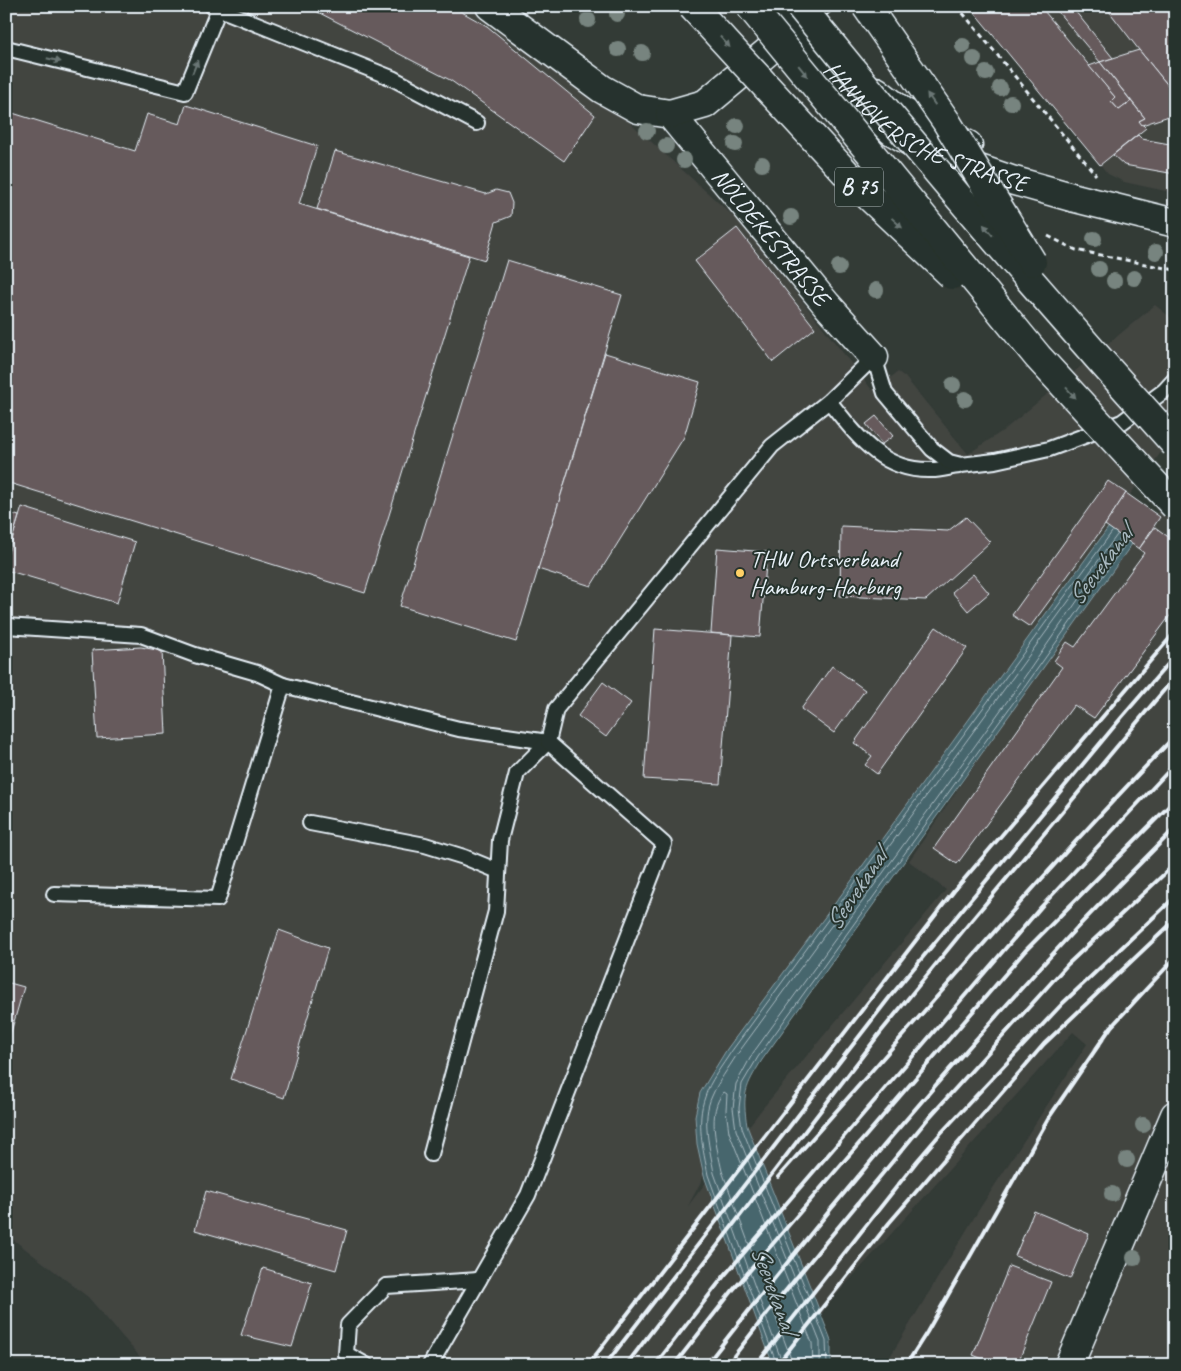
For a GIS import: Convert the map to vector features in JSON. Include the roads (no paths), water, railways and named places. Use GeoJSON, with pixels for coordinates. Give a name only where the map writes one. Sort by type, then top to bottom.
{"type":"FeatureCollection","features":[{"type":"Feature","properties":{"kind":"main road"},"geometry":{"type":"LineString","coordinates":[[490,6],[602,89],[638,110],[670,114],[705,104],[798,17],[872,94],[1076,334],[1175,444]]}},
{"type":"Feature","properties":{"kind":"main road","name":"B 75"},"geometry":{"type":"LineString","coordinates":[[692,6],[857,185],[1038,357]]}},
{"type":"Feature","properties":{"kind":"main road","name":"B 75"},"geometry":{"type":"LineString","coordinates":[[750,6],[1038,357],[1175,506]]}},
{"type":"Feature","properties":{"kind":"main road","name":"HANNOVERSCHE STRASSE"},"geometry":{"type":"LineString","coordinates":[[778,6],[798,17],[862,103],[892,131],[927,151],[1011,180],[1175,223]]}},
{"type":"Feature","properties":{"kind":"main road"},"geometry":{"type":"LineString","coordinates":[[866,6],[946,121],[1076,334]]}},
{"type":"Feature","properties":{"kind":"main road","name":"NÖLDEKESTRASSE"},"geometry":{"type":"LineString","coordinates":[[670,114],[827,305],[874,357]]}},
{"type":"Feature","properties":{"kind":"main road"},"geometry":{"type":"LineString","coordinates":[[1069,1365],[1167,1155],[1175,1115]]}},
{"type":"Feature","properties":{"kind":"lane"},"geometry":{"type":"LineString","coordinates":[[798,17],[825,6]]}},
{"type":"Feature","properties":{"kind":"lane"},"geometry":{"type":"LineString","coordinates":[[6,48],[185,92],[217,7],[392,78],[477,123]]}},
{"type":"Feature","properties":{"kind":"lane"},"geometry":{"type":"LineString","coordinates":[[431,1154],[496,911],[500,840],[517,774],[548,742],[556,709],[772,446],[829,401],[874,357],[885,393],[932,449],[949,462],[962,465]]}},
{"type":"Feature","properties":{"kind":"lane"},"geometry":{"type":"LineString","coordinates":[[829,401],[870,449],[890,462],[913,468],[932,470],[995,461],[1049,449],[1122,422],[1164,391],[1175,379]]}},
{"type":"Feature","properties":{"kind":"lane"},"geometry":{"type":"LineString","coordinates":[[6,626],[141,635],[195,655],[257,673],[283,685],[459,729],[548,742],[664,844],[528,1196],[430,1365]]}},
{"type":"Feature","properties":{"kind":"lane"},"geometry":{"type":"LineString","coordinates":[[54,894],[218,898],[283,685]]}},
{"type":"Feature","properties":{"kind":"lane"},"geometry":{"type":"LineString","coordinates":[[310,823],[425,845],[464,857],[498,871]]}},
{"type":"Feature","properties":{"kind":"lane"},"geometry":{"type":"LineString","coordinates":[[366,1365],[346,1354],[348,1325],[386,1286],[479,1280]]}},
{"type":"Feature","properties":{"kind":"water","name":"Seevekanal"},"geometry":{"type":"Polygon","coordinates":[[[1175,436],[1175,484],[762,1060],[748,1084],[745,1098],[747,1126],[831,1340],[831,1365],[773,1365],[704,1176],[697,1144],[695,1116],[700,1093],[727,1049],[1175,436]]]}},
{"type":"Feature","properties":{"kind":"railway"},"geometry":{"type":"LineString","coordinates":[[588,1365],[954,891],[1175,632]]}},
{"type":"Feature","properties":{"kind":"railway"},"geometry":{"type":"LineString","coordinates":[[605,1365],[889,998],[1122,717],[1175,656]]}},
{"type":"Feature","properties":{"kind":"railway"},"geometry":{"type":"LineString","coordinates":[[626,1365],[880,1033],[1175,677]]}},
{"type":"Feature","properties":{"kind":"railway"},"geometry":{"type":"LineString","coordinates":[[778,1177],[1073,844],[1175,736]]}},
{"type":"Feature","properties":{"kind":"railway"},"geometry":{"type":"LineString","coordinates":[[655,1365],[724,1276],[1041,907],[1175,764]]}},
{"type":"Feature","properties":{"kind":"railway"},"geometry":{"type":"LineString","coordinates":[[674,1365],[733,1290],[1025,951],[1175,800]]}},
{"type":"Feature","properties":{"kind":"railway"},"geometry":{"type":"LineString","coordinates":[[706,1365],[839,1199],[977,1038],[1072,933],[1175,828]]}},
{"type":"Feature","properties":{"kind":"railway"},"geometry":{"type":"LineString","coordinates":[[727,1365],[768,1312],[926,1121],[1068,964],[1175,864]]}},
{"type":"Feature","properties":{"kind":"railway"},"geometry":{"type":"LineString","coordinates":[[756,1365],[941,1133],[1063,1003],[1175,897]]}},
{"type":"Feature","properties":{"kind":"railway"},"geometry":{"type":"LineString","coordinates":[[777,1365],[889,1223],[1044,1044],[1175,920]]}},
{"type":"Feature","properties":{"kind":"railway"},"geometry":{"type":"LineString","coordinates":[[906,1365],[927,1332],[1050,1116],[1111,1027],[1175,958]]}},
{"type":"Feature","properties":{"kind":"place","name":"THW Ortsverband Hamburg-Harburg"},"geometry":{"type":"Point","coordinates":[740,573]}}]}
